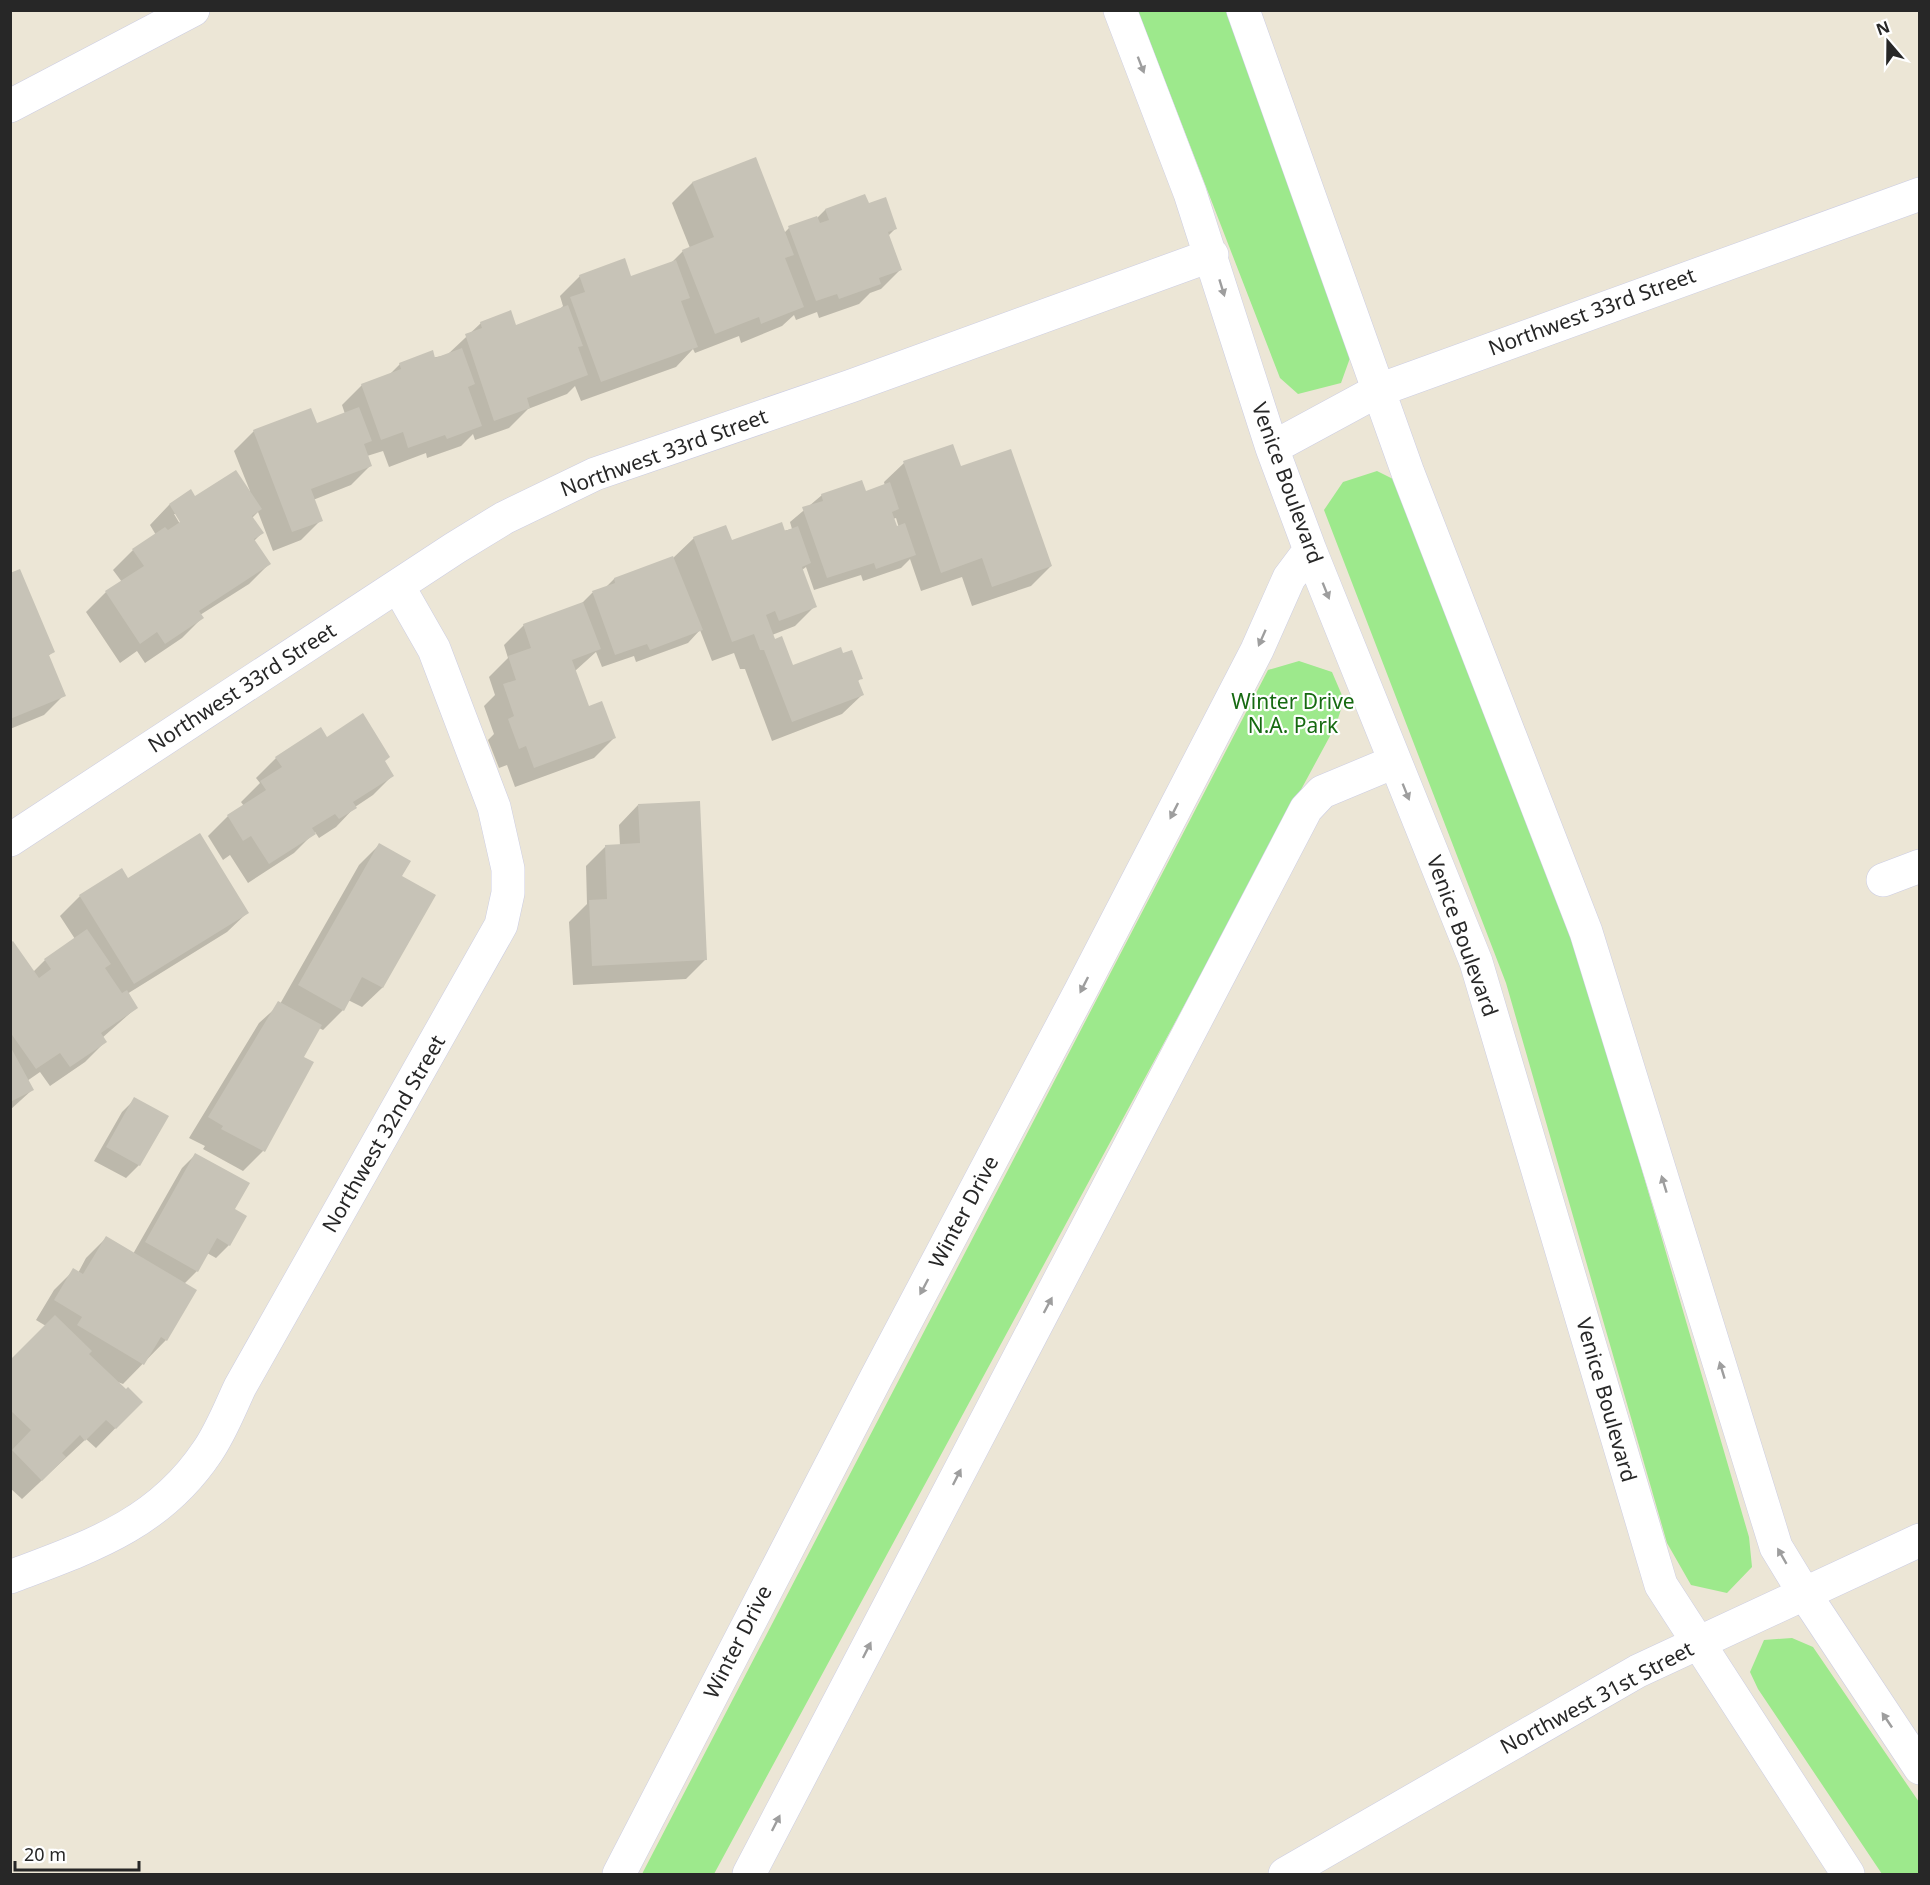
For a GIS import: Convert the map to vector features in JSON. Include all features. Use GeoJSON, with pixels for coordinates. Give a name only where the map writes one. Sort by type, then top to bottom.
{"type":"FeatureCollection","features":[{"type":"Feature","properties":{"kind":"street"},"geometry":{"type":"LineString","coordinates":[[10,106],[193,10]]}},
{"type":"Feature","properties":{"kind":"street","name":"Venice Boulevard"},"geometry":{"type":"LineString","coordinates":[[1120,10],[1212,255],[1272,448],[1310,550],[1476,962],[1661,1585],[1848,1875]]}},
{"type":"Feature","properties":{"kind":"street"},"geometry":{"type":"LineString","coordinates":[[1243,10],[1379,390],[1586,932],[1776,1547],[1803,1593],[1920,1768]]}},
{"type":"Feature","properties":{"kind":"street","name":"Northwest 33rd Street"},"geometry":{"type":"LineString","coordinates":[[1272,448],[1379,390],[1920,194]]}},
{"type":"Feature","properties":{"kind":"street","name":"Northwest 33rd Street"},"geometry":{"type":"LineString","coordinates":[[10,840],[504,518],[595,474],[851,386],[1212,255]]}},
{"type":"Feature","properties":{"kind":"street","name":"Winter Drive"},"geometry":{"type":"LineString","coordinates":[[619,1875],[844,1438],[1080,992],[1257,650],[1289,578],[1310,550]]}},
{"type":"Feature","properties":{"kind":"street","name":"Northwest 32nd Street"},"geometry":{"type":"LineString","coordinates":[[10,1577],[124,1530],[176,1492],[208,1451],[240,1387],[501,925],[508,893],[508,869],[494,807],[434,649],[398,586]]}},
{"type":"Feature","properties":{"kind":"street"},"geometry":{"type":"LineString","coordinates":[[749,1875],[1306,809],[1322,792],[1394,762]]}},
{"type":"Feature","properties":{"kind":"street"},"geometry":{"type":"LineString","coordinates":[[1883,880],[1920,866]]}},
{"type":"Feature","properties":{"kind":"street","name":"Northwest 31st Street"},"geometry":{"type":"LineString","coordinates":[[1285,1875],[1638,1671],[1920,1540]]}},
{"type":"Feature","properties":{"kind":"green space"},"geometry":{"type":"Polygon","coordinates":[[[1138,11],[1226,11],[1350,358],[1341,383],[1298,394],[1280,378],[1138,11]]]}},
{"type":"Feature","properties":{"kind":"green space"},"geometry":{"type":"Polygon","coordinates":[[[1377,471],[1393,479],[1585,975],[1749,1537],[1752,1567],[1727,1593],[1691,1585],[1667,1543],[1506,983],[1324,510],[1343,482],[1377,471]]]}},
{"type":"Feature","properties":{"kind":"green space","name":"Winter Drive N.A. Park"},"geometry":{"type":"Polygon","coordinates":[[[1299,661],[1332,672],[1344,700],[1336,725],[714,1874],[642,1874],[1268,670],[1299,661]]]}},
{"type":"Feature","properties":{"kind":"green space"},"geometry":{"type":"Polygon","coordinates":[[[1792,1638],[1813,1647],[1919,1802],[1919,1874],[1882,1874],[1758,1689],[1750,1672],[1764,1640],[1792,1638]]]}},
{"type":"Feature","properties":{"kind":"building"},"geometry":{"type":"Polygon","coordinates":[[[756,157],[794,255],[785,258],[804,307],[761,324],[759,317],[715,334],[682,250],[714,237],[692,182],[756,157]]]}},
{"type":"Feature","properties":{"kind":"building"},"geometry":{"type":"Polygon","coordinates":[[[865,194],[869,203],[886,197],[897,229],[888,232],[902,270],[879,278],[881,284],[839,299],[837,294],[816,301],[788,226],[817,216],[820,223],[829,220],[825,209],[865,194]]]}},
{"type":"Feature","properties":{"kind":"building"},"geometry":{"type":"Polygon","coordinates":[[[625,258],[631,276],[676,260],[690,298],[681,301],[698,347],[601,382],[570,297],[585,292],[579,275],[625,258]]]}},
{"type":"Feature","properties":{"kind":"building"},"geometry":{"type":"Polygon","coordinates":[[[568,305],[583,346],[578,347],[588,375],[527,398],[530,408],[494,421],[465,334],[482,328],[480,322],[511,310],[516,325],[568,305]]]}},
{"type":"Feature","properties":{"kind":"building"},"geometry":{"type":"Polygon","coordinates":[[[462,348],[475,384],[468,387],[482,426],[447,439],[445,435],[408,448],[403,432],[381,440],[361,384],[401,369],[399,363],[433,350],[435,358],[462,348]]]}},
{"type":"Feature","properties":{"kind":"building"},"geometry":{"type":"Polygon","coordinates":[[[359,407],[372,441],[364,444],[372,466],[311,489],[323,521],[292,532],[253,430],[311,408],[317,423],[359,407]]]}},
{"type":"Feature","properties":{"kind":"building"},"geometry":{"type":"Polygon","coordinates":[[[953,444],[961,466],[1011,449],[1052,566],[992,587],[982,558],[941,573],[903,461],[953,444]]]}},
{"type":"Feature","properties":{"kind":"building"},"geometry":{"type":"Polygon","coordinates":[[[236,470],[262,509],[252,516],[264,533],[254,539],[271,564],[199,611],[204,618],[165,644],[157,632],[140,644],[105,591],[144,566],[132,549],[165,527],[168,530],[180,522],[169,504],[191,489],[195,496],[236,470]]]}},
{"type":"Feature","properties":{"kind":"building"},"geometry":{"type":"Polygon","coordinates":[[[862,480],[866,491],[890,482],[899,509],[892,512],[897,526],[905,523],[916,555],[876,569],[874,563],[827,578],[802,507],[823,501],[821,494],[862,480]]]}},
{"type":"Feature","properties":{"kind":"building"},"geometry":{"type":"Polygon","coordinates":[[[782,522],[785,531],[798,526],[811,563],[802,567],[817,607],[779,621],[775,611],[766,615],[775,639],[782,636],[793,665],[841,647],[843,653],[852,650],[863,679],[858,680],[864,695],[792,722],[764,650],[760,650],[754,634],[732,642],[693,537],[726,525],[732,540],[782,522]]]}},
{"type":"Feature","properties":{"kind":"building"},"geometry":{"type":"Polygon","coordinates":[[[673,556],[703,630],[650,650],[647,644],[615,655],[592,591],[615,583],[614,578],[673,556]]]}},
{"type":"Feature","properties":{"kind":"building"},"geometry":{"type":"Polygon","coordinates":[[[20,569],[55,652],[49,655],[66,696],[10,719],[10,573],[20,569]]]}},
{"type":"Feature","properties":{"kind":"building"},"geometry":{"type":"Polygon","coordinates":[[[583,602],[601,649],[572,660],[589,706],[602,701],[616,738],[534,768],[526,746],[519,749],[508,719],[514,716],[503,684],[516,680],[508,656],[531,648],[523,624],[583,602]]]}},
{"type":"Feature","properties":{"kind":"building"},"geometry":{"type":"Polygon","coordinates":[[[363,713],[390,757],[385,761],[394,776],[353,802],[357,808],[339,819],[335,814],[312,828],[316,834],[269,864],[251,836],[243,841],[227,815],[266,790],[260,781],[282,767],[275,757],[321,727],[327,737],[363,713]]]}},
{"type":"Feature","properties":{"kind":"building"},"geometry":{"type":"Polygon","coordinates":[[[700,801],[707,960],[592,966],[589,900],[607,899],[605,845],[640,843],[638,804],[700,801]]]}},
{"type":"Feature","properties":{"kind":"building"},"geometry":{"type":"Polygon","coordinates":[[[200,833],[249,913],[134,984],[79,895],[122,868],[128,878],[200,833]]]}},
{"type":"Feature","properties":{"kind":"building"},"geometry":{"type":"Polygon","coordinates":[[[379,843],[411,861],[402,876],[436,895],[383,988],[362,977],[344,1011],[298,985],[379,843]]]}},
{"type":"Feature","properties":{"kind":"building"},"geometry":{"type":"Polygon","coordinates":[[[87,929],[111,964],[105,968],[122,993],[127,990],[138,1008],[101,1033],[107,1042],[70,1067],[60,1053],[36,1069],[10,1032],[10,943],[13,941],[39,978],[51,969],[44,959],[87,929]]]}},
{"type":"Feature","properties":{"kind":"building"},"geometry":{"type":"Polygon","coordinates":[[[278,1001],[322,1025],[304,1057],[314,1062],[265,1152],[221,1129],[223,1126],[208,1117],[278,1001]]]}},
{"type":"Feature","properties":{"kind":"building"},"geometry":{"type":"Polygon","coordinates":[[[10,1046],[34,1090],[10,1102],[10,1046]]]}},
{"type":"Feature","properties":{"kind":"building"},"geometry":{"type":"Polygon","coordinates":[[[134,1097],[169,1116],[140,1166],[106,1147],[134,1097]]]}},
{"type":"Feature","properties":{"kind":"building"},"geometry":{"type":"Polygon","coordinates":[[[195,1153],[250,1183],[235,1209],[247,1216],[230,1246],[217,1238],[198,1272],[145,1242],[195,1153]]]}},
{"type":"Feature","properties":{"kind":"building"},"geometry":{"type":"Polygon","coordinates":[[[106,1236],[197,1290],[167,1341],[161,1337],[144,1365],[77,1325],[82,1317],[54,1300],[73,1268],[83,1274],[106,1236]]]}},
{"type":"Feature","properties":{"kind":"building"},"geometry":{"type":"Polygon","coordinates":[[[55,1315],[92,1351],[89,1354],[143,1402],[116,1429],[106,1420],[85,1441],[80,1435],[62,1453],[66,1457],[42,1481],[12,1450],[31,1430],[10,1410],[10,1360],[55,1315]]]}}]}
